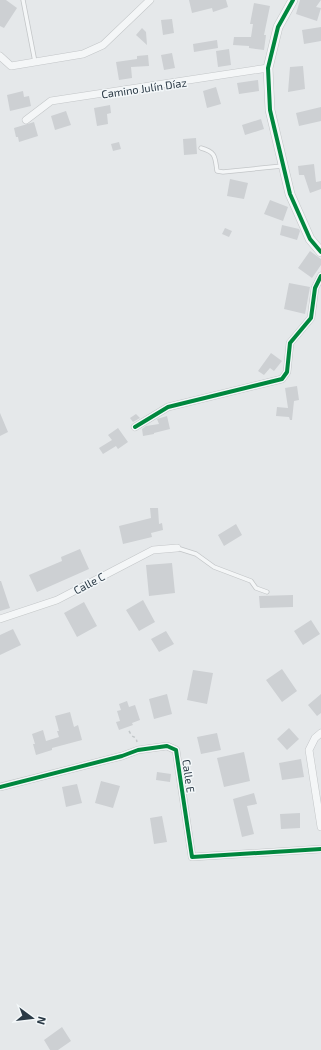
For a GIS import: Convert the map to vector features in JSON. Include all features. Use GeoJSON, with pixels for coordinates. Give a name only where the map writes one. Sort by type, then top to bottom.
{"type":"FeatureCollection","features":[{"type":"Feature","properties":{"kind":"street"},"geometry":{"type":"LineString","coordinates":[[0,56],[11,66],[83,54],[103,45],[150,0]]}},
{"type":"Feature","properties":{"kind":"street"},"geometry":{"type":"LineString","coordinates":[[293,0],[278,27],[268,68],[270,110],[290,194],[310,239],[321,252]]}},
{"type":"Feature","properties":{"kind":"street","name":"Camino Julín Díaz"},"geometry":{"type":"LineString","coordinates":[[26,120],[51,101],[268,68]]}},
{"type":"Feature","properties":{"kind":"street"},"geometry":{"type":"LineString","coordinates":[[135,427],[168,407],[282,379],[287,372],[290,343],[311,318],[315,288],[321,276]]}},
{"type":"Feature","properties":{"kind":"street","name":"Calle C"},"geometry":{"type":"LineString","coordinates":[[0,619],[57,600],[152,550],[177,548]]}},
{"type":"Feature","properties":{"kind":"street"},"geometry":{"type":"LineString","coordinates":[[321,733],[315,738],[309,750],[321,827]]}},
{"type":"Feature","properties":{"kind":"street","name":"Calle E"},"geometry":{"type":"LineString","coordinates":[[0,787],[122,756],[138,750],[168,746],[176,750],[192,857],[321,849]]}},
{"type":"Feature","properties":{"kind":"lane"},"geometry":{"type":"LineString","coordinates":[[23,0],[35,62]]}},
{"type":"Feature","properties":{"kind":"lane"},"geometry":{"type":"LineString","coordinates":[[201,148],[210,150],[215,157],[217,171],[223,172],[283,166]]}},
{"type":"Feature","properties":{"kind":"lane"},"geometry":{"type":"LineString","coordinates":[[177,548],[196,554],[214,568],[251,581],[256,588],[267,592]]}},
{"type":"Feature","properties":{"kind":"path"},"geometry":{"type":"LineString","coordinates":[[129,731],[132,736],[136,738],[138,750]]}},
{"type":"Feature","properties":{"kind":"building"},"geometry":{"type":"Polygon","coordinates":[[[0,0],[6,0],[17,8],[4,28],[0,26],[0,0]]]}},
{"type":"Feature","properties":{"kind":"building"},"geometry":{"type":"Polygon","coordinates":[[[189,0],[226,0],[228,7],[213,12],[212,8],[192,13],[189,0]]]}},
{"type":"Feature","properties":{"kind":"building"},"geometry":{"type":"Polygon","coordinates":[[[300,0],[321,0],[316,7],[321,8],[317,21],[296,14],[300,0]]]}},
{"type":"Feature","properties":{"kind":"building"},"geometry":{"type":"Polygon","coordinates":[[[254,3],[270,6],[264,35],[266,35],[264,50],[249,48],[249,46],[233,45],[234,37],[251,37],[253,24],[250,24],[254,3]]]}},
{"type":"Feature","properties":{"kind":"building"},"geometry":{"type":"Polygon","coordinates":[[[172,19],[174,33],[163,35],[161,20],[172,19]]]}},
{"type":"Feature","properties":{"kind":"building"},"geometry":{"type":"Polygon","coordinates":[[[321,27],[321,41],[304,44],[302,30],[321,27]]]}},
{"type":"Feature","properties":{"kind":"building"},"geometry":{"type":"Polygon","coordinates":[[[142,28],[146,32],[147,45],[136,35],[142,28]]]}},
{"type":"Feature","properties":{"kind":"building"},"geometry":{"type":"Polygon","coordinates":[[[217,40],[218,48],[194,52],[193,44],[217,40]]]}},
{"type":"Feature","properties":{"kind":"building"},"geometry":{"type":"Polygon","coordinates":[[[229,49],[231,65],[218,67],[216,51],[229,49]]]}},
{"type":"Feature","properties":{"kind":"building"},"geometry":{"type":"Polygon","coordinates":[[[172,53],[175,68],[164,70],[161,55],[172,53]]]}},
{"type":"Feature","properties":{"kind":"building"},"geometry":{"type":"Polygon","coordinates":[[[148,55],[149,66],[131,67],[132,78],[119,80],[116,62],[137,59],[137,56],[148,55]]]}},
{"type":"Feature","properties":{"kind":"building"},"geometry":{"type":"Polygon","coordinates":[[[303,66],[305,89],[288,92],[290,67],[303,66]]]}},
{"type":"Feature","properties":{"kind":"building"},"geometry":{"type":"Polygon","coordinates":[[[258,80],[259,91],[239,94],[237,83],[258,80]]]}},
{"type":"Feature","properties":{"kind":"building"},"geometry":{"type":"Polygon","coordinates":[[[216,87],[221,104],[207,108],[203,91],[216,87]]]}},
{"type":"Feature","properties":{"kind":"building"},"geometry":{"type":"Polygon","coordinates":[[[23,91],[24,97],[29,96],[31,106],[10,111],[7,95],[23,91]]]}},
{"type":"Feature","properties":{"kind":"building"},"geometry":{"type":"Polygon","coordinates":[[[110,105],[111,113],[107,114],[108,124],[97,126],[94,108],[110,105]]]}},
{"type":"Feature","properties":{"kind":"building"},"geometry":{"type":"Polygon","coordinates":[[[321,107],[321,121],[299,126],[296,113],[321,107]]]}},
{"type":"Feature","properties":{"kind":"building"},"geometry":{"type":"Polygon","coordinates":[[[66,111],[71,125],[55,130],[51,116],[66,111]]]}},
{"type":"Feature","properties":{"kind":"building"},"geometry":{"type":"Polygon","coordinates":[[[261,119],[264,129],[245,135],[242,125],[261,119]]]}},
{"type":"Feature","properties":{"kind":"building"},"geometry":{"type":"Polygon","coordinates":[[[34,122],[38,136],[19,142],[14,128],[34,122]]]}},
{"type":"Feature","properties":{"kind":"building"},"geometry":{"type":"Polygon","coordinates":[[[196,138],[197,154],[184,155],[183,139],[196,138]]]}},
{"type":"Feature","properties":{"kind":"building"},"geometry":{"type":"Polygon","coordinates":[[[119,142],[121,149],[113,151],[111,144],[119,142]]]}},
{"type":"Feature","properties":{"kind":"building"},"geometry":{"type":"Polygon","coordinates":[[[314,164],[316,182],[321,181],[321,189],[310,193],[304,175],[299,175],[298,166],[314,164]]]}},
{"type":"Feature","properties":{"kind":"building"},"geometry":{"type":"Polygon","coordinates":[[[230,179],[248,183],[244,199],[227,196],[230,179]]]}},
{"type":"Feature","properties":{"kind":"building"},"geometry":{"type":"Polygon","coordinates":[[[270,200],[288,207],[283,221],[264,214],[270,200]]]}},
{"type":"Feature","properties":{"kind":"building"},"geometry":{"type":"Polygon","coordinates":[[[282,225],[299,229],[300,231],[297,240],[280,235],[282,225]]]}},
{"type":"Feature","properties":{"kind":"building"},"geometry":{"type":"Polygon","coordinates":[[[225,228],[232,231],[229,237],[222,234],[225,228]]]}},
{"type":"Feature","properties":{"kind":"building"},"geometry":{"type":"Polygon","coordinates":[[[310,251],[321,259],[321,265],[312,278],[298,268],[310,251]]]}},
{"type":"Feature","properties":{"kind":"building"},"geometry":{"type":"Polygon","coordinates":[[[289,283],[310,287],[305,314],[284,309],[289,283]]]}},
{"type":"Feature","properties":{"kind":"building"},"geometry":{"type":"Polygon","coordinates":[[[271,353],[282,361],[274,371],[270,368],[264,375],[258,371],[271,353]]]}},
{"type":"Feature","properties":{"kind":"building"},"geometry":{"type":"Polygon","coordinates":[[[297,386],[299,400],[294,401],[292,420],[290,420],[289,417],[276,416],[277,407],[288,408],[285,388],[297,386]]]}},
{"type":"Feature","properties":{"kind":"building"},"geometry":{"type":"Polygon","coordinates":[[[0,413],[8,432],[0,436],[0,413]]]}},
{"type":"Feature","properties":{"kind":"building"},"geometry":{"type":"Polygon","coordinates":[[[136,414],[140,418],[133,422],[130,418],[136,414]]]}},
{"type":"Feature","properties":{"kind":"building"},"geometry":{"type":"Polygon","coordinates":[[[167,416],[170,429],[143,436],[142,429],[146,426],[159,424],[157,419],[167,416]]]}},
{"type":"Feature","properties":{"kind":"building"},"geometry":{"type":"Polygon","coordinates":[[[118,428],[128,442],[118,449],[116,446],[103,454],[99,448],[112,440],[108,435],[118,428]]]}},
{"type":"Feature","properties":{"kind":"building"},"geometry":{"type":"Polygon","coordinates":[[[150,508],[158,508],[159,524],[162,523],[163,530],[151,533],[152,537],[123,544],[119,526],[151,518],[150,508]]]}},
{"type":"Feature","properties":{"kind":"building"},"geometry":{"type":"Polygon","coordinates":[[[236,524],[242,535],[224,546],[218,535],[236,524]]]}},
{"type":"Feature","properties":{"kind":"building"},"geometry":{"type":"Polygon","coordinates":[[[80,549],[89,569],[37,592],[29,575],[62,561],[61,557],[80,549]]]}},
{"type":"Feature","properties":{"kind":"building"},"geometry":{"type":"Polygon","coordinates":[[[172,563],[175,593],[149,596],[146,565],[172,563]]]}},
{"type":"Feature","properties":{"kind":"building"},"geometry":{"type":"Polygon","coordinates":[[[0,581],[10,608],[0,611],[0,581]]]}},
{"type":"Feature","properties":{"kind":"building"},"geometry":{"type":"Polygon","coordinates":[[[293,595],[293,607],[260,608],[259,596],[293,595]]]}},
{"type":"Feature","properties":{"kind":"building"},"geometry":{"type":"Polygon","coordinates":[[[143,600],[155,622],[139,631],[126,610],[143,600]]]}},
{"type":"Feature","properties":{"kind":"building"},"geometry":{"type":"Polygon","coordinates":[[[84,602],[97,626],[77,637],[64,613],[84,602]]]}},
{"type":"Feature","properties":{"kind":"building"},"geometry":{"type":"Polygon","coordinates":[[[311,620],[320,634],[303,645],[294,631],[311,620]]]}},
{"type":"Feature","properties":{"kind":"building"},"geometry":{"type":"Polygon","coordinates":[[[13,629],[21,645],[0,655],[0,635],[13,629]]]}},
{"type":"Feature","properties":{"kind":"building"},"geometry":{"type":"Polygon","coordinates":[[[166,631],[174,644],[159,652],[151,639],[166,631]]]}},
{"type":"Feature","properties":{"kind":"building"},"geometry":{"type":"Polygon","coordinates":[[[282,669],[297,691],[282,702],[266,680],[282,669]]]}},
{"type":"Feature","properties":{"kind":"building"},"geometry":{"type":"Polygon","coordinates":[[[193,670],[213,673],[207,704],[187,700],[193,670]]]}},
{"type":"Feature","properties":{"kind":"building"},"geometry":{"type":"Polygon","coordinates":[[[167,694],[172,714],[154,719],[149,699],[167,694]]]}},
{"type":"Feature","properties":{"kind":"building"},"geometry":{"type":"Polygon","coordinates":[[[321,694],[321,713],[317,716],[308,705],[321,694]]]}},
{"type":"Feature","properties":{"kind":"building"},"geometry":{"type":"Polygon","coordinates":[[[127,701],[129,707],[135,705],[140,720],[132,723],[133,725],[119,730],[116,722],[120,721],[117,711],[121,710],[119,704],[127,701]]]}},
{"type":"Feature","properties":{"kind":"building"},"geometry":{"type":"Polygon","coordinates":[[[70,712],[74,727],[78,725],[82,740],[52,748],[52,750],[36,755],[32,734],[43,730],[46,741],[59,737],[55,716],[70,712]]]}},
{"type":"Feature","properties":{"kind":"building"},"geometry":{"type":"Polygon","coordinates":[[[289,728],[299,739],[287,750],[277,739],[289,728]]]}},
{"type":"Feature","properties":{"kind":"building"},"geometry":{"type":"Polygon","coordinates":[[[217,733],[221,750],[201,754],[197,737],[217,733]]]}},
{"type":"Feature","properties":{"kind":"building"},"geometry":{"type":"Polygon","coordinates":[[[244,752],[250,781],[224,787],[217,758],[244,752]]]}},
{"type":"Feature","properties":{"kind":"building"},"geometry":{"type":"Polygon","coordinates":[[[301,759],[304,777],[282,780],[279,763],[301,759]]]}},
{"type":"Feature","properties":{"kind":"building"},"geometry":{"type":"Polygon","coordinates":[[[157,772],[171,774],[170,782],[156,780],[157,772]]]}},
{"type":"Feature","properties":{"kind":"building"},"geometry":{"type":"Polygon","coordinates":[[[101,781],[120,786],[113,808],[95,803],[101,781]]]}},
{"type":"Feature","properties":{"kind":"building"},"geometry":{"type":"Polygon","coordinates":[[[77,784],[82,803],[66,807],[62,787],[77,784]]]}},
{"type":"Feature","properties":{"kind":"building"},"geometry":{"type":"Polygon","coordinates":[[[254,793],[257,804],[247,806],[254,834],[242,837],[233,799],[254,793]]]}},
{"type":"Feature","properties":{"kind":"building"},"geometry":{"type":"Polygon","coordinates":[[[300,813],[300,828],[281,829],[280,814],[300,813]]]}},
{"type":"Feature","properties":{"kind":"building"},"geometry":{"type":"Polygon","coordinates":[[[162,816],[167,842],[154,844],[150,818],[162,816]]]}},
{"type":"Feature","properties":{"kind":"building"},"geometry":{"type":"Polygon","coordinates":[[[62,1027],[71,1041],[58,1050],[50,1050],[44,1040],[62,1027]]]}},
{"type":"Feature","properties":{"kind":"cycle path"},"geometry":{"type":"LineString","coordinates":[[293,0],[278,27],[268,68],[270,110],[290,194],[310,239],[321,252]]}},
{"type":"Feature","properties":{"kind":"cycle path"},"geometry":{"type":"LineString","coordinates":[[135,427],[168,407],[282,379],[287,372],[290,343],[311,318],[315,288],[321,276]]}},
{"type":"Feature","properties":{"kind":"cycle path"},"geometry":{"type":"LineString","coordinates":[[0,787],[122,756],[138,750],[167,746],[176,750],[192,857],[321,849]]}}]}
